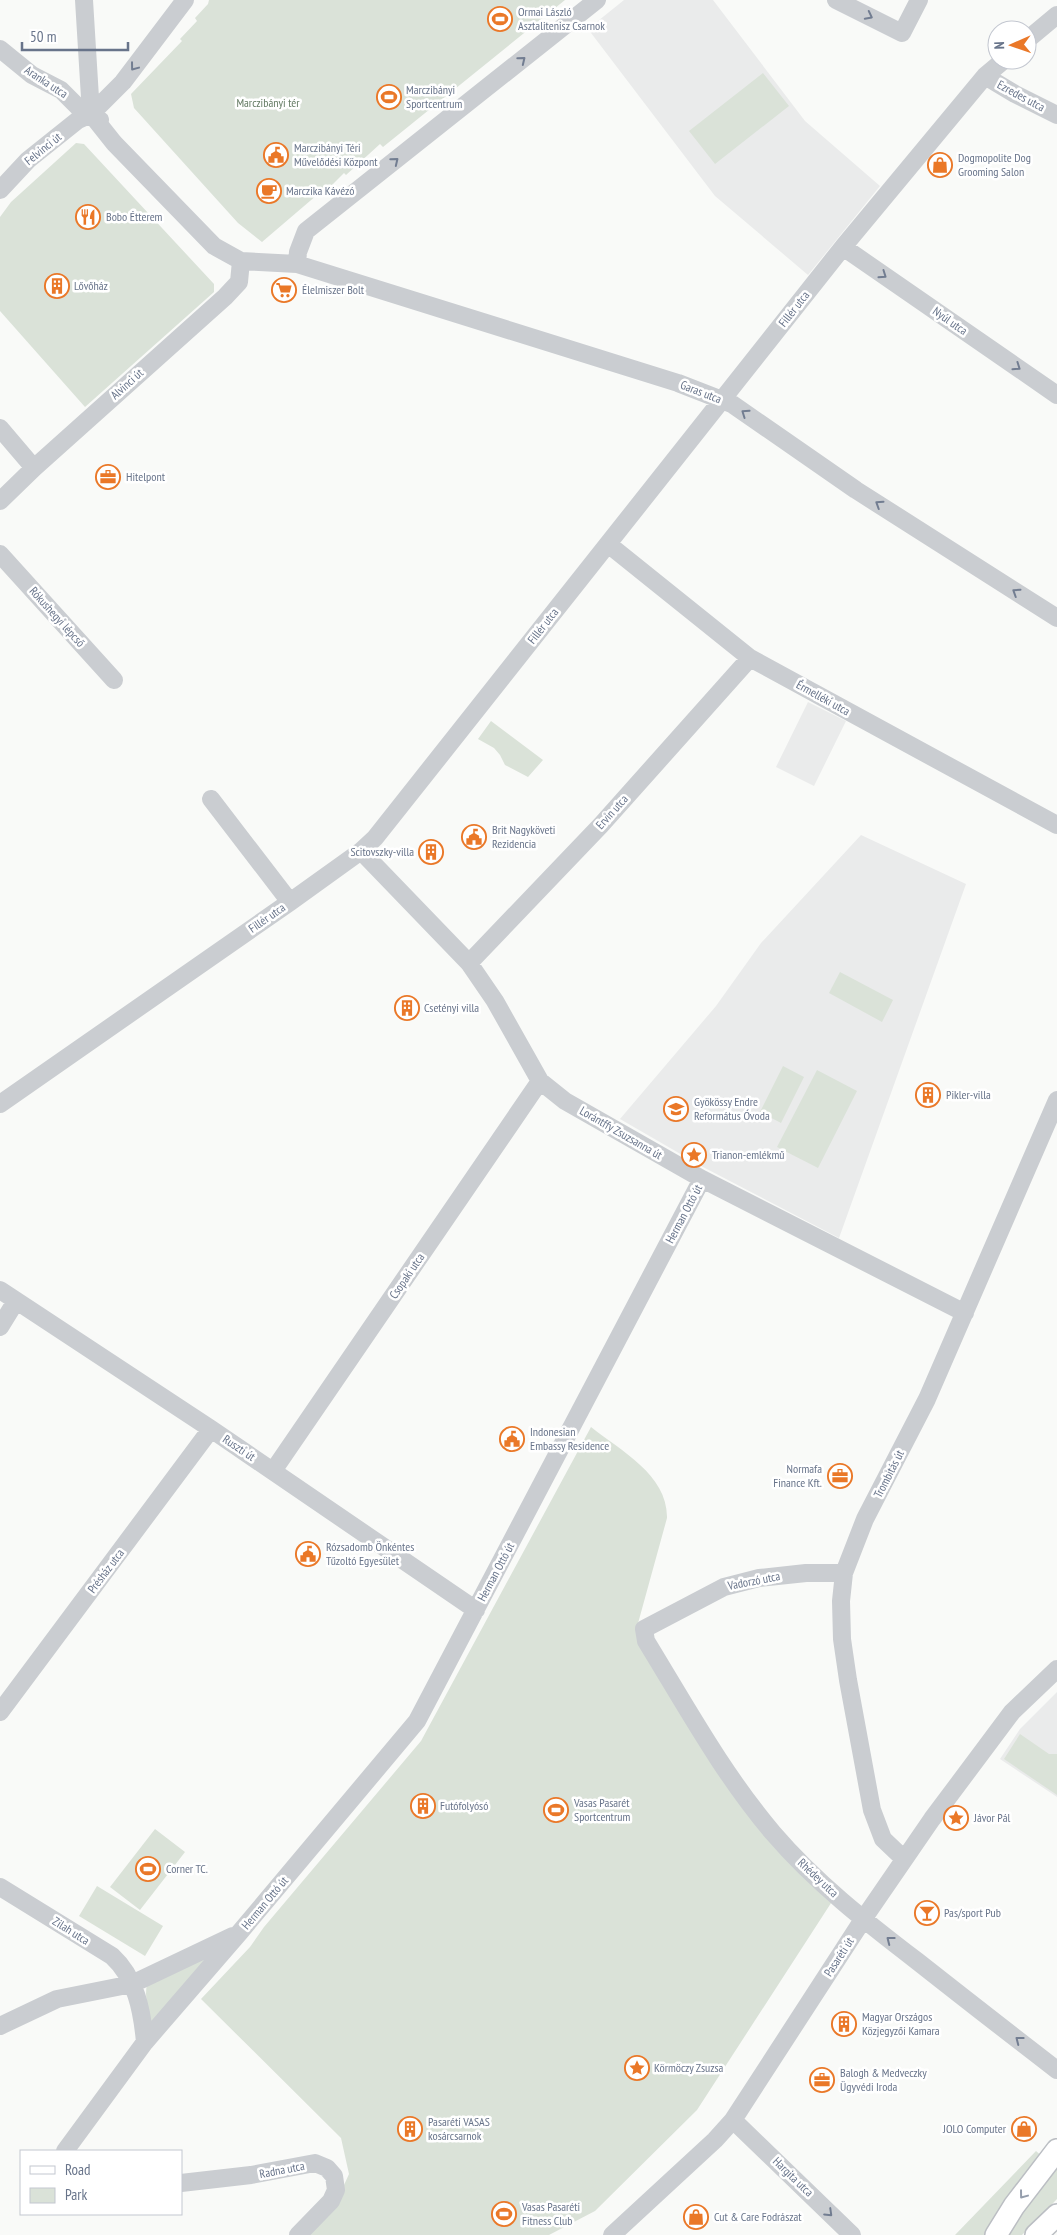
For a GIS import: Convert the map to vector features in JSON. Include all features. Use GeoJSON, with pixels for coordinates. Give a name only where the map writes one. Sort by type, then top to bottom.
{"type":"FeatureCollection","features":[{"type":"Feature","properties":{"kind":"main road"},"geometry":{"type":"LineString","coordinates":[[996,2235],[1014,2206],[1055,2153]]}},
{"type":"Feature","properties":{"kind":"main road"},"geometry":{"type":"LineString","coordinates":[[1036,2235],[1057,2215]]}},
{"type":"Feature","properties":{"kind":"street"},"geometry":{"type":"LineString","coordinates":[[84,0],[91,114]]}},
{"type":"Feature","properties":{"kind":"street"},"geometry":{"type":"LineString","coordinates":[[91,114],[123,82],[185,0]]}},
{"type":"Feature","properties":{"kind":"street"},"geometry":{"type":"LineString","coordinates":[[91,114],[122,135],[241,261],[298,264],[298,252],[306,231],[597,0]]}},
{"type":"Feature","properties":{"kind":"street"},"geometry":{"type":"LineString","coordinates":[[836,0],[902,33],[920,0]]}},
{"type":"Feature","properties":{"kind":"street"},"geometry":{"type":"LineString","coordinates":[[1037,32],[1057,15]]}},
{"type":"Feature","properties":{"kind":"street","name":"Aranka utca"},"geometry":{"type":"LineString","coordinates":[[0,49],[32,75],[61,90],[77,106],[91,114]]}},
{"type":"Feature","properties":{"kind":"street","name":"Fillér utca"},"geometry":{"type":"LineString","coordinates":[[0,1104],[290,902],[361,851],[375,838],[843,247],[985,76],[992,70]]}},
{"type":"Feature","properties":{"kind":"street","name":"Ezredes utca"},"geometry":{"type":"LineString","coordinates":[[985,76],[1015,94],[1057,115]]}},
{"type":"Feature","properties":{"kind":"street","name":"Felvinci út"},"geometry":{"type":"LineString","coordinates":[[0,190],[28,160],[78,120],[91,114]]}},
{"type":"Feature","properties":{"kind":"street","name":"Nyúl utca"},"geometry":{"type":"LineString","coordinates":[[843,247],[1057,395]]}},
{"type":"Feature","properties":{"kind":"street","name":"Alvinci út"},"geometry":{"type":"LineString","coordinates":[[0,501],[34,468],[225,297],[239,282],[241,261]]}},
{"type":"Feature","properties":{"kind":"street","name":"Garas utca"},"geometry":{"type":"LineString","coordinates":[[298,264],[678,383],[732,404],[856,490],[1057,618]]}},
{"type":"Feature","properties":{"kind":"street"},"geometry":{"type":"LineString","coordinates":[[0,428],[34,468]]}},
{"type":"Feature","properties":{"kind":"street","name":"Érmelléki utca"},"geometry":{"type":"LineString","coordinates":[[608,544],[750,658],[1057,825]]}},
{"type":"Feature","properties":{"kind":"street","name":"Rókushegyi lépcső"},"geometry":{"type":"LineString","coordinates":[[0,554],[114,680]]}},
{"type":"Feature","properties":{"kind":"street","name":"Ervin utca"},"geometry":{"type":"LineString","coordinates":[[469,963],[601,825],[750,658]]}},
{"type":"Feature","properties":{"kind":"street"},"geometry":{"type":"LineString","coordinates":[[211,799],[290,902]]}},
{"type":"Feature","properties":{"kind":"street","name":"Lorántffy Zsuzsanna út"},"geometry":{"type":"LineString","coordinates":[[361,851],[469,963],[496,1001],[540,1081],[565,1101],[702,1179],[965,1313]]}},
{"type":"Feature","properties":{"kind":"street","name":"Csopaki utca"},"geometry":{"type":"LineString","coordinates":[[273,1470],[540,1081]]}},
{"type":"Feature","properties":{"kind":"street","name":"Trombitás út"},"geometry":{"type":"LineString","coordinates":[[904,1860],[883,1839],[872,1810],[842,1640],[841,1601],[844,1573],[865,1519],[927,1399],[1057,1100]]}},
{"type":"Feature","properties":{"kind":"street","name":"Herman Ottó út"},"geometry":{"type":"LineString","coordinates":[[145,2042],[417,1721],[702,1179]]}},
{"type":"Feature","properties":{"kind":"street","name":"Ruszti út"},"geometry":{"type":"LineString","coordinates":[[0,1290],[273,1470],[476,1610]]}},
{"type":"Feature","properties":{"kind":"street"},"geometry":{"type":"LineString","coordinates":[[0,1327],[16,1301]]}},
{"type":"Feature","properties":{"kind":"street","name":"Présház utca"},"geometry":{"type":"LineString","coordinates":[[0,1712],[211,1429]]}},
{"type":"Feature","properties":{"kind":"street","name":"Vadorzó utca"},"geometry":{"type":"LineString","coordinates":[[644,1629],[724,1587],[759,1578],[806,1573],[844,1573]]}},
{"type":"Feature","properties":{"kind":"street","name":"Rhédey utca"},"geometry":{"type":"LineString","coordinates":[[644,1629],[646,1642],[729,1777],[804,1867],[864,1918],[1057,2070]]}},
{"type":"Feature","properties":{"kind":"street","name":"Pasaréti út"},"geometry":{"type":"LineString","coordinates":[[612,2235],[715,2140],[733,2120],[864,1918],[976,1759],[1012,1712],[1057,1669]]}},
{"type":"Feature","properties":{"kind":"street","name":"Zilah utca"},"geometry":{"type":"LineString","coordinates":[[0,1887],[112,1956],[127,1973],[132,1984]]}},
{"type":"Feature","properties":{"kind":"street","name":"Herman Ottó út"},"geometry":{"type":"LineString","coordinates":[[0,2026],[57,1999],[132,1984],[240,1932]]}},
{"type":"Feature","properties":{"kind":"street"},"geometry":{"type":"LineString","coordinates":[[66,2150],[145,2042],[142,2011],[132,1984]]}},
{"type":"Feature","properties":{"kind":"street","name":"Hargita utca"},"geometry":{"type":"LineString","coordinates":[[733,2120],[852,2235]]}},
{"type":"Feature","properties":{"kind":"street","name":"Radna utca"},"geometry":{"type":"LineString","coordinates":[[182,2183],[250,2176],[315,2164],[327,2168],[334,2176],[336,2190],[331,2201],[298,2235]]}},
{"type":"Feature","properties":{"kind":"shaded area"},"geometry":{"type":"Polygon","coordinates":[[[624,0],[713,0],[805,121],[880,186],[808,275],[715,196],[588,29],[624,0]]]}},
{"type":"Feature","properties":{"kind":"shaded area"},"geometry":{"type":"Polygon","coordinates":[[[808,702],[846,721],[814,786],[776,767],[808,702]]]}},
{"type":"Feature","properties":{"kind":"shaded area"},"geometry":{"type":"Polygon","coordinates":[[[861,835],[966,884],[839,1238],[703,1167],[620,1119],[716,1006],[761,943],[861,835]]]}},
{"type":"Feature","properties":{"kind":"shaded area"},"geometry":{"type":"Polygon","coordinates":[[[1057,1692],[1057,1797],[1000,1759],[1020,1729],[1057,1692]]]}},
{"type":"Feature","properties":{"kind":"green space","name":"Marczibányi tér"},"geometry":{"type":"Polygon","coordinates":[[[209,0],[565,0],[383,147],[380,144],[346,175],[344,173],[326,191],[324,189],[262,242],[238,223],[134,108],[131,94],[182,41],[180,39],[197,21],[195,18],[208,4],[209,0]]]}},
{"type":"Feature","properties":{"kind":"green space"},"geometry":{"type":"Polygon","coordinates":[[[763,73],[789,106],[715,164],[689,131],[763,73]]]}},
{"type":"Feature","properties":{"kind":"green space"},"geometry":{"type":"Polygon","coordinates":[[[76,143],[84,144],[214,284],[214,292],[85,407],[0,311],[0,217],[11,202],[76,143]]]}},
{"type":"Feature","properties":{"kind":"green space"},"geometry":{"type":"Polygon","coordinates":[[[491,721],[543,760],[528,777],[505,765],[494,748],[478,739],[491,721]]]}},
{"type":"Feature","properties":{"kind":"green space"},"geometry":{"type":"Polygon","coordinates":[[[840,972],[893,1000],[882,1022],[829,993],[840,972]]]}},
{"type":"Feature","properties":{"kind":"green space"},"geometry":{"type":"Polygon","coordinates":[[[783,1066],[804,1077],[781,1123],[760,1112],[783,1066]]]}},
{"type":"Feature","properties":{"kind":"green space"},"geometry":{"type":"Polygon","coordinates":[[[817,1070],[857,1091],[818,1168],[777,1147],[817,1070]]]}},
{"type":"Feature","properties":{"kind":"green space","name":"Vasas Pasarét Sportcentrum"},"geometry":{"type":"Polygon","coordinates":[[[591,1427],[641,1465],[660,1489],[665,1503],[667,1518],[637,1627],[696,1735],[833,1900],[697,2110],[595,2211],[549,2235],[307,2235],[335,2205],[349,2174],[341,2138],[201,1999],[250,1947],[264,1927],[421,1741],[591,1427]]]}},
{"type":"Feature","properties":{"kind":"green space"},"geometry":{"type":"Polygon","coordinates":[[[1020,1734],[1049,1754],[1057,1754],[1057,1795],[1004,1759],[1020,1734]]]}},
{"type":"Feature","properties":{"kind":"green space","name":"Corner TC."},"geometry":{"type":"Polygon","coordinates":[[[155,1829],[185,1852],[140,1910],[110,1887],[155,1829]]]}},
{"type":"Feature","properties":{"kind":"green space"},"geometry":{"type":"Polygon","coordinates":[[[97,1886],[163,1926],[145,1956],[79,1916],[97,1886]]]}},
{"type":"Feature","properties":{"kind":"green space"},"geometry":{"type":"Polygon","coordinates":[[[215,1952],[149,2028],[147,1984],[215,1952]]]}},
{"type":"Feature","properties":{"kind":"green space"},"geometry":{"type":"Polygon","coordinates":[[[1036,2151],[1052,2165],[1057,2163],[1057,2199],[1022,2235],[955,2235],[1036,2151]]]}},
{"type":"Feature","properties":{"kind":"place","name":"Ormai László Asztalitenisz Csarnok"},"geometry":{"type":"Point","coordinates":[500,19]}},
{"type":"Feature","properties":{"kind":"place","name":"Marczibányi Sportcentrum"},"geometry":{"type":"Point","coordinates":[389,97]}},
{"type":"Feature","properties":{"kind":"place","name":"Marczibányi Téri Művelődési Központ"},"geometry":{"type":"Point","coordinates":[276,155]}},
{"type":"Feature","properties":{"kind":"place","name":"Dogmopolite Dog Grooming Salon"},"geometry":{"type":"Point","coordinates":[940,165]}},
{"type":"Feature","properties":{"kind":"place","name":"Marczika Kávézó"},"geometry":{"type":"Point","coordinates":[269,191]}},
{"type":"Feature","properties":{"kind":"place","name":"Bobo Étterem"},"geometry":{"type":"Point","coordinates":[88,217]}},
{"type":"Feature","properties":{"kind":"place","name":"Lővőház"},"geometry":{"type":"Point","coordinates":[57,286]}},
{"type":"Feature","properties":{"kind":"place","name":"Élelmiszer Bolt"},"geometry":{"type":"Point","coordinates":[284,290]}},
{"type":"Feature","properties":{"kind":"place","name":"Hitelpont"},"geometry":{"type":"Point","coordinates":[108,477]}},
{"type":"Feature","properties":{"kind":"place","name":"Brit Nagyköveti Rezidencia"},"geometry":{"type":"Point","coordinates":[474,837]}},
{"type":"Feature","properties":{"kind":"place","name":"Scitovszky-villa"},"geometry":{"type":"Point","coordinates":[431,852]}},
{"type":"Feature","properties":{"kind":"place","name":"Csetényi villa"},"geometry":{"type":"Point","coordinates":[407,1008]}},
{"type":"Feature","properties":{"kind":"place","name":"Pikler-villa"},"geometry":{"type":"Point","coordinates":[928,1095]}},
{"type":"Feature","properties":{"kind":"place","name":"Gyökössy Endre Református Óvoda"},"geometry":{"type":"Point","coordinates":[676,1109]}},
{"type":"Feature","properties":{"kind":"place","name":"Trianon-emlékmű"},"geometry":{"type":"Point","coordinates":[694,1155]}},
{"type":"Feature","properties":{"kind":"place","name":"Indonesian Embassy Residence"},"geometry":{"type":"Point","coordinates":[512,1439]}},
{"type":"Feature","properties":{"kind":"place","name":"Normafa Finance Kft."},"geometry":{"type":"Point","coordinates":[840,1476]}},
{"type":"Feature","properties":{"kind":"place","name":"Rózsadomb Önkéntes Tűzoltó Egyesület"},"geometry":{"type":"Point","coordinates":[308,1554]}},
{"type":"Feature","properties":{"kind":"place","name":"Futófolyósó"},"geometry":{"type":"Point","coordinates":[423,1806]}},
{"type":"Feature","properties":{"kind":"place","name":"Vasas Pasarét Sportcentrum"},"geometry":{"type":"Point","coordinates":[556,1810]}},
{"type":"Feature","properties":{"kind":"place","name":"Jávor Pál"},"geometry":{"type":"Point","coordinates":[956,1818]}},
{"type":"Feature","properties":{"kind":"place","name":"Corner TC."},"geometry":{"type":"Point","coordinates":[148,1869]}},
{"type":"Feature","properties":{"kind":"place","name":"Pas/sport Pub"},"geometry":{"type":"Point","coordinates":[927,1913]}},
{"type":"Feature","properties":{"kind":"place","name":"Magyar Országos Közjegyzői Kamara"},"geometry":{"type":"Point","coordinates":[844,2024]}},
{"type":"Feature","properties":{"kind":"place","name":"Körmöczy Zsuzsa"},"geometry":{"type":"Point","coordinates":[637,2068]}},
{"type":"Feature","properties":{"kind":"place","name":"Balogh & Medveczky Ügyvédi Iroda"},"geometry":{"type":"Point","coordinates":[822,2080]}},
{"type":"Feature","properties":{"kind":"place","name":"Pasaréti VASAS kosárcsarnok"},"geometry":{"type":"Point","coordinates":[410,2129]}},
{"type":"Feature","properties":{"kind":"place","name":"JOLO Computer"},"geometry":{"type":"Point","coordinates":[1024,2129]}},
{"type":"Feature","properties":{"kind":"place","name":"Vasas Pasaréti Fitness Club"},"geometry":{"type":"Point","coordinates":[504,2214]}},
{"type":"Feature","properties":{"kind":"place","name":"Cut & Care Fodrászat"},"geometry":{"type":"Point","coordinates":[696,2217]}}]}
